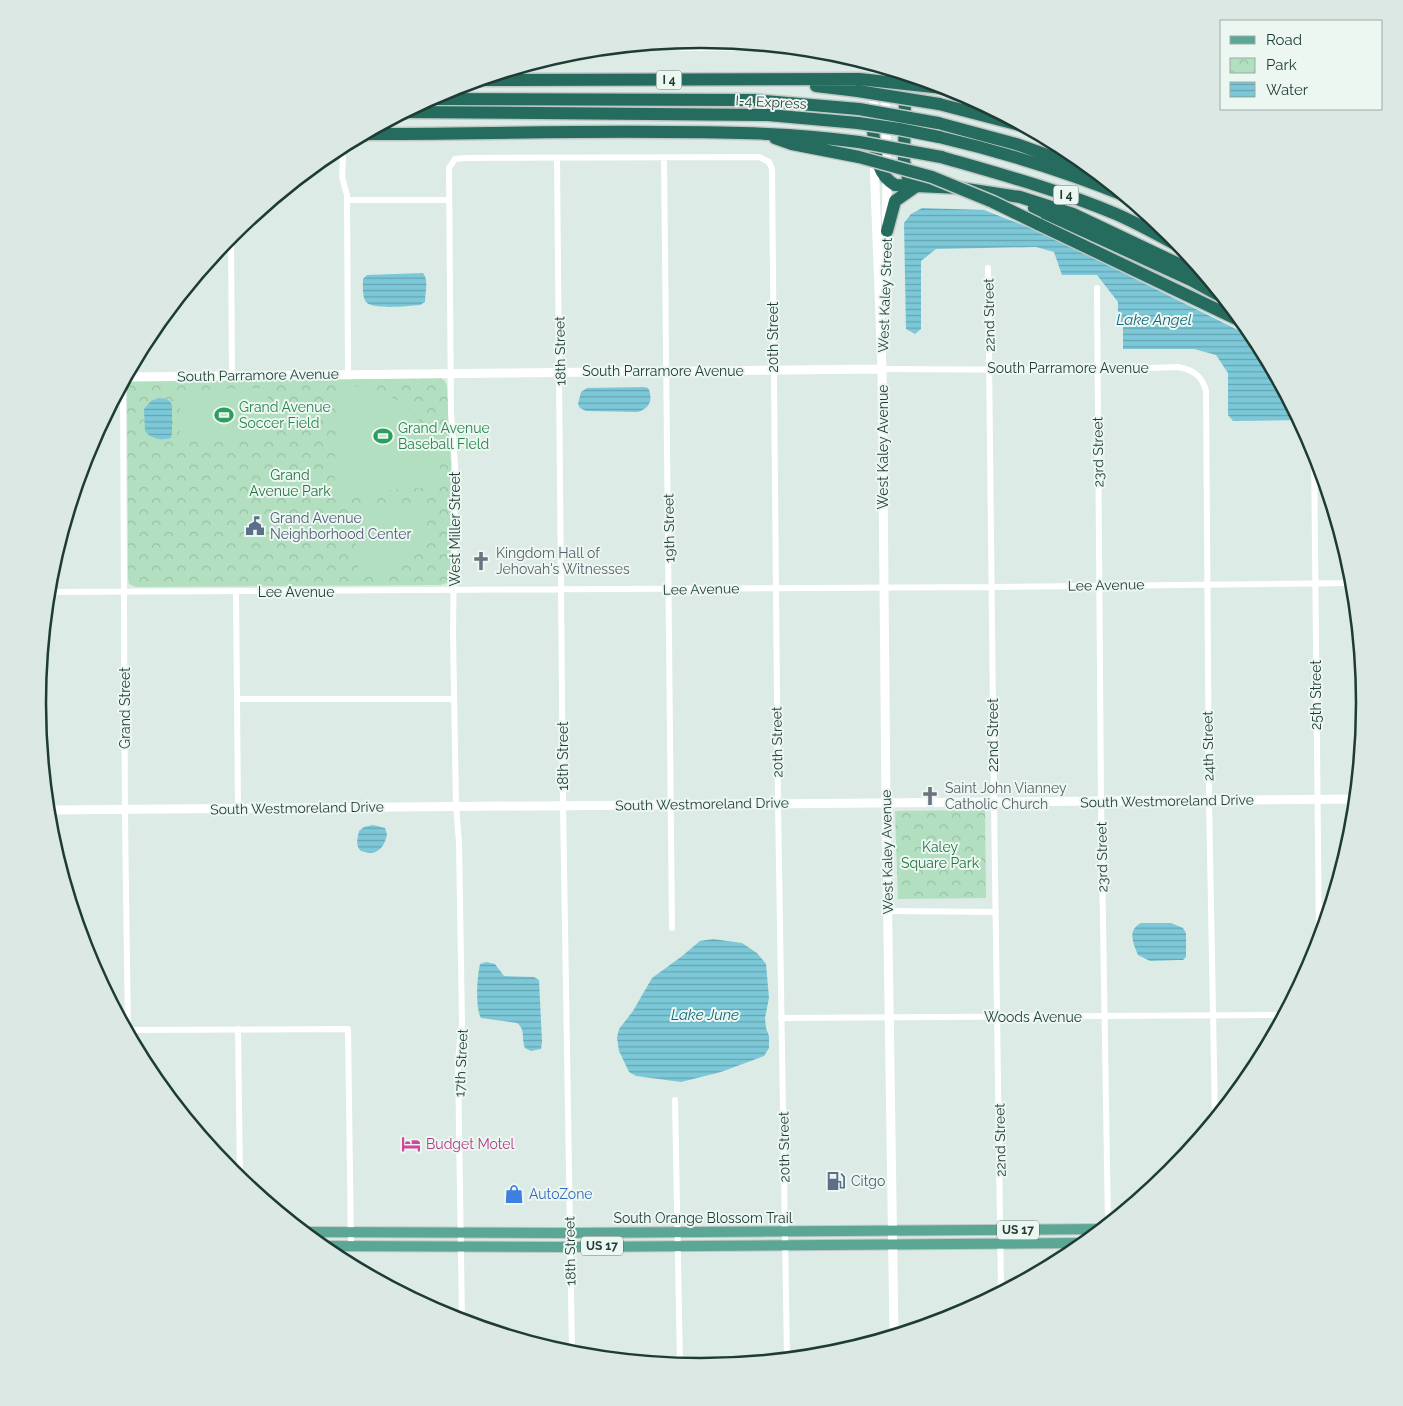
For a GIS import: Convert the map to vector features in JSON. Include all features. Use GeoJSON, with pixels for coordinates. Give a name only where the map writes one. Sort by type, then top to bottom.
{"type":"FeatureCollection","features":[{"type":"Feature","properties":{"kind":"highway"},"geometry":{"type":"LineString","coordinates":[[874,95],[882,74]]}},
{"type":"Feature","properties":{"kind":"highway","name":"I 4"},"geometry":{"type":"LineString","coordinates":[[500,80],[736,80],[859,85],[999,119]]}},
{"type":"Feature","properties":{"kind":"highway"},"geometry":{"type":"LineString","coordinates":[[912,83],[909,85],[905,95],[905,167],[907,175],[911,180],[938,187]]}},
{"type":"Feature","properties":{"kind":"highway"},"geometry":{"type":"LineString","coordinates":[[859,85],[925,88]]}},
{"type":"Feature","properties":{"kind":"highway","name":"I-4 Express"},"geometry":{"type":"LineString","coordinates":[[449,99],[753,100],[859,109],[938,123],[1016,144],[1076,166]]}},
{"type":"Feature","properties":{"kind":"highway","name":"I-4 Express"},"geometry":{"type":"LineString","coordinates":[[419,112],[768,115],[858,123],[938,137],[999,152],[1070,174],[1107,189]]}},
{"type":"Feature","properties":{"kind":"highway"},"geometry":{"type":"LineString","coordinates":[[873,131],[878,166],[887,180],[895,185],[984,191],[1020,196],[1072,214],[1195,272]]}},
{"type":"Feature","properties":{"kind":"highway"},"geometry":{"type":"LineString","coordinates":[[761,133],[792,144],[859,158],[932,177],[993,202],[1229,315]]}},
{"type":"Feature","properties":{"kind":"highway","name":"I 4"},"geometry":{"type":"LineString","coordinates":[[378,134],[761,133],[804,135],[859,142],[941,157],[1016,178],[1100,208],[1164,239]]}},
{"type":"Feature","properties":{"kind":"highway"},"geometry":{"type":"LineString","coordinates":[[886,231],[895,201],[915,186]]}},
{"type":"Feature","properties":{"kind":"highway"},"geometry":{"type":"LineString","coordinates":[[984,191],[1027,205],[1210,290]]}},
{"type":"Feature","properties":{"kind":"main road","name":"South Orange Blossom Trail"},"geometry":{"type":"LineString","coordinates":[[316,1232],[570,1233],[1092,1229]]}},
{"type":"Feature","properties":{"kind":"main road","name":"South Orange Blossom Trail"},"geometry":{"type":"LineString","coordinates":[[334,1246],[570,1247],[1073,1243]]}},
{"type":"Feature","properties":{"kind":"street","name":"West Kaley Street"},"geometry":{"type":"LineString","coordinates":[[875,71],[873,131],[882,368]]}},
{"type":"Feature","properties":{"kind":"street","name":"West Kaley Street"},"geometry":{"type":"LineString","coordinates":[[882,368],[887,180],[883,74]]}},
{"type":"Feature","properties":{"kind":"street"},"geometry":{"type":"LineString","coordinates":[[343,157],[342,177],[347,200],[348,374]]}},
{"type":"Feature","properties":{"kind":"street"},"geometry":{"type":"LineString","coordinates":[[557,158],[664,158]]}},
{"type":"Feature","properties":{"kind":"street","name":"West Miller Street"},"geometry":{"type":"LineString","coordinates":[[456,806],[454,699],[455,465],[450,372],[448,170],[455,159],[557,158]]}},
{"type":"Feature","properties":{"kind":"street","name":"18th Street"},"geometry":{"type":"LineString","coordinates":[[557,158],[563,805],[572,1345]]}},
{"type":"Feature","properties":{"kind":"street","name":"20th Street"},"geometry":{"type":"LineString","coordinates":[[664,158],[764,158],[771,165],[772,169],[778,803],[787,1353]]}},
{"type":"Feature","properties":{"kind":"street","name":"19th Street"},"geometry":{"type":"LineString","coordinates":[[664,158],[672,928]]}},
{"type":"Feature","properties":{"kind":"street"},"geometry":{"type":"LineString","coordinates":[[347,200],[449,200]]}},
{"type":"Feature","properties":{"kind":"street"},"geometry":{"type":"LineString","coordinates":[[231,247],[232,375]]}},
{"type":"Feature","properties":{"kind":"street","name":"22nd Street"},"geometry":{"type":"LineString","coordinates":[[988,268],[1001,1286]]}},
{"type":"Feature","properties":{"kind":"street","name":"23rd Street"},"geometry":{"type":"LineString","coordinates":[[1097,288],[1101,801],[1108,1217]]}},
{"type":"Feature","properties":{"kind":"street","name":"South Parramore Avenue"},"geometry":{"type":"LineString","coordinates":[[133,377],[882,368],[1097,370],[1178,367],[1191,370],[1198,375]]}},
{"type":"Feature","properties":{"kind":"street","name":"West Kaley Avenue"},"geometry":{"type":"LineString","coordinates":[[882,368],[894,1329]]}},
{"type":"Feature","properties":{"kind":"street","name":"24th Street"},"geometry":{"type":"LineString","coordinates":[[1198,375],[1203,381],[1206,391],[1206,584],[1215,1110]]}},
{"type":"Feature","properties":{"kind":"street","name":"Grand Street"},"geometry":{"type":"LineString","coordinates":[[123,396],[128,1019]]}},
{"type":"Feature","properties":{"kind":"street","name":"25th Street"},"geometry":{"type":"LineString","coordinates":[[1314,471],[1319,923]]}},
{"type":"Feature","properties":{"kind":"street","name":"Lee Avenue"},"geometry":{"type":"LineString","coordinates":[[56,592],[884,588],[1345,583]]}},
{"type":"Feature","properties":{"kind":"street"},"geometry":{"type":"LineString","coordinates":[[236,592],[238,808]]}},
{"type":"Feature","properties":{"kind":"street"},"geometry":{"type":"LineString","coordinates":[[238,699],[454,699]]}},
{"type":"Feature","properties":{"kind":"street","name":"South Westmoreland Drive"},"geometry":{"type":"LineString","coordinates":[[56,810],[1349,799]]}},
{"type":"Feature","properties":{"kind":"street","name":"17th Street"},"geometry":{"type":"LineString","coordinates":[[456,806],[459,842],[462,1024],[458,1061],[462,1312]]}},
{"type":"Feature","properties":{"kind":"street"},"geometry":{"type":"LineString","coordinates":[[888,911],[996,912]]}},
{"type":"Feature","properties":{"kind":"street","name":"Woods Avenue"},"geometry":{"type":"LineString","coordinates":[[781,1018],[1277,1015]]}},
{"type":"Feature","properties":{"kind":"street"},"geometry":{"type":"LineString","coordinates":[[134,1031],[348,1029],[351,1246]]}},
{"type":"Feature","properties":{"kind":"street"},"geometry":{"type":"LineString","coordinates":[[238,1030],[240,1168]]}},
{"type":"Feature","properties":{"kind":"street"},"geometry":{"type":"LineString","coordinates":[[675,1100],[680,1357]]}},
{"type":"Feature","properties":{"kind":"green space","name":"Grand Avenue Park"},"geometry":{"type":"Polygon","coordinates":[[[441,378],[445,381],[447,387],[451,464],[452,579],[450,582],[440,585],[136,587],[129,584],[127,388],[130,383],[135,381],[441,378]]]}},
{"type":"Feature","properties":{"kind":"green space","name":"Grand Avenue Baseball FIeld"},"geometry":{"type":"Polygon","coordinates":[[[339,385],[362,387],[381,392],[398,401],[413,413],[424,427],[433,444],[439,464],[442,486],[340,493],[335,488],[335,448],[339,385]]]}},
{"type":"Feature","properties":{"kind":"green space","name":"Grand Avenue Soccer Field"},"geometry":{"type":"Polygon","coordinates":[[[268,388],[268,441],[180,442],[180,390],[268,388]]]}},
{"type":"Feature","properties":{"kind":"green space"},"geometry":{"type":"Polygon","coordinates":[[[363,503],[428,506],[426,529],[417,550],[401,567],[390,573],[359,577],[355,513],[363,503]]]}},
{"type":"Feature","properties":{"kind":"green space","name":"Kaley Square Park"},"geometry":{"type":"Polygon","coordinates":[[[985,810],[986,898],[898,899],[895,811],[985,810]]]}},
{"type":"Feature","properties":{"kind":"water","name":"Lake Angel"},"geometry":{"type":"Polygon","coordinates":[[[922,208],[984,210],[1043,233],[1240,331],[1269,375],[1292,420],[1233,421],[1228,415],[1228,373],[1216,355],[1194,349],[1123,349],[1123,325],[1118,317],[1118,302],[1097,275],[1062,275],[1054,252],[1036,247],[936,249],[921,261],[921,329],[915,334],[906,329],[904,223],[911,214],[922,208]]]}},
{"type":"Feature","properties":{"kind":"water"},"geometry":{"type":"Polygon","coordinates":[[[423,273],[426,283],[425,302],[420,305],[383,307],[375,306],[365,300],[363,279],[367,275],[423,273]]]}},
{"type":"Feature","properties":{"kind":"water"},"geometry":{"type":"Polygon","coordinates":[[[587,388],[648,388],[650,392],[650,400],[645,409],[641,411],[586,411],[580,408],[578,404],[581,392],[587,388]]]}},
{"type":"Feature","properties":{"kind":"water"},"geometry":{"type":"Polygon","coordinates":[[[158,398],[168,400],[172,405],[171,438],[157,439],[145,431],[144,409],[151,401],[158,398]]]}},
{"type":"Feature","properties":{"kind":"water"},"geometry":{"type":"Polygon","coordinates":[[[373,825],[385,828],[387,834],[385,842],[374,853],[362,851],[357,843],[359,831],[364,827],[373,825]]]}},
{"type":"Feature","properties":{"kind":"water"},"geometry":{"type":"Polygon","coordinates":[[[1141,923],[1171,923],[1183,928],[1186,933],[1186,957],[1183,960],[1150,961],[1138,955],[1132,937],[1134,929],[1141,923]]]}},
{"type":"Feature","properties":{"kind":"water","name":"Lake June"},"geometry":{"type":"Polygon","coordinates":[[[713,939],[742,943],[757,953],[766,964],[769,998],[765,1018],[769,1036],[769,1048],[764,1056],[721,1072],[681,1082],[636,1076],[629,1072],[619,1051],[617,1038],[619,1029],[633,1011],[652,978],[700,941],[713,939]]]}},
{"type":"Feature","properties":{"kind":"water"},"geometry":{"type":"Polygon","coordinates":[[[486,962],[495,964],[504,976],[534,977],[539,980],[541,1049],[531,1051],[525,1048],[522,1031],[517,1023],[481,1018],[477,1000],[478,976],[480,964],[486,962]]]}},
{"type":"Feature","properties":{"kind":"place","name":"Grand Avenue Soccer Field"},"geometry":{"type":"Point","coordinates":[224,415]}},
{"type":"Feature","properties":{"kind":"place","name":"Grand Avenue Baseball FIeld"},"geometry":{"type":"Point","coordinates":[383,436]}},
{"type":"Feature","properties":{"kind":"place","name":"Grand Avenue Neighborhood Center"},"geometry":{"type":"Point","coordinates":[255,526]}},
{"type":"Feature","properties":{"kind":"place","name":"Kingdom Hall of Jehovah's Witnesses"},"geometry":{"type":"Point","coordinates":[481,561]}},
{"type":"Feature","properties":{"kind":"place","name":"Saint John Vianney Catholic Church"},"geometry":{"type":"Point","coordinates":[930,796]}},
{"type":"Feature","properties":{"kind":"place","name":"Budget Motel"},"geometry":{"type":"Point","coordinates":[411,1144]}},
{"type":"Feature","properties":{"kind":"place","name":"Citgo"},"geometry":{"type":"Point","coordinates":[836,1181]}},
{"type":"Feature","properties":{"kind":"place","name":"AutoZone"},"geometry":{"type":"Point","coordinates":[514,1194]}}]}
